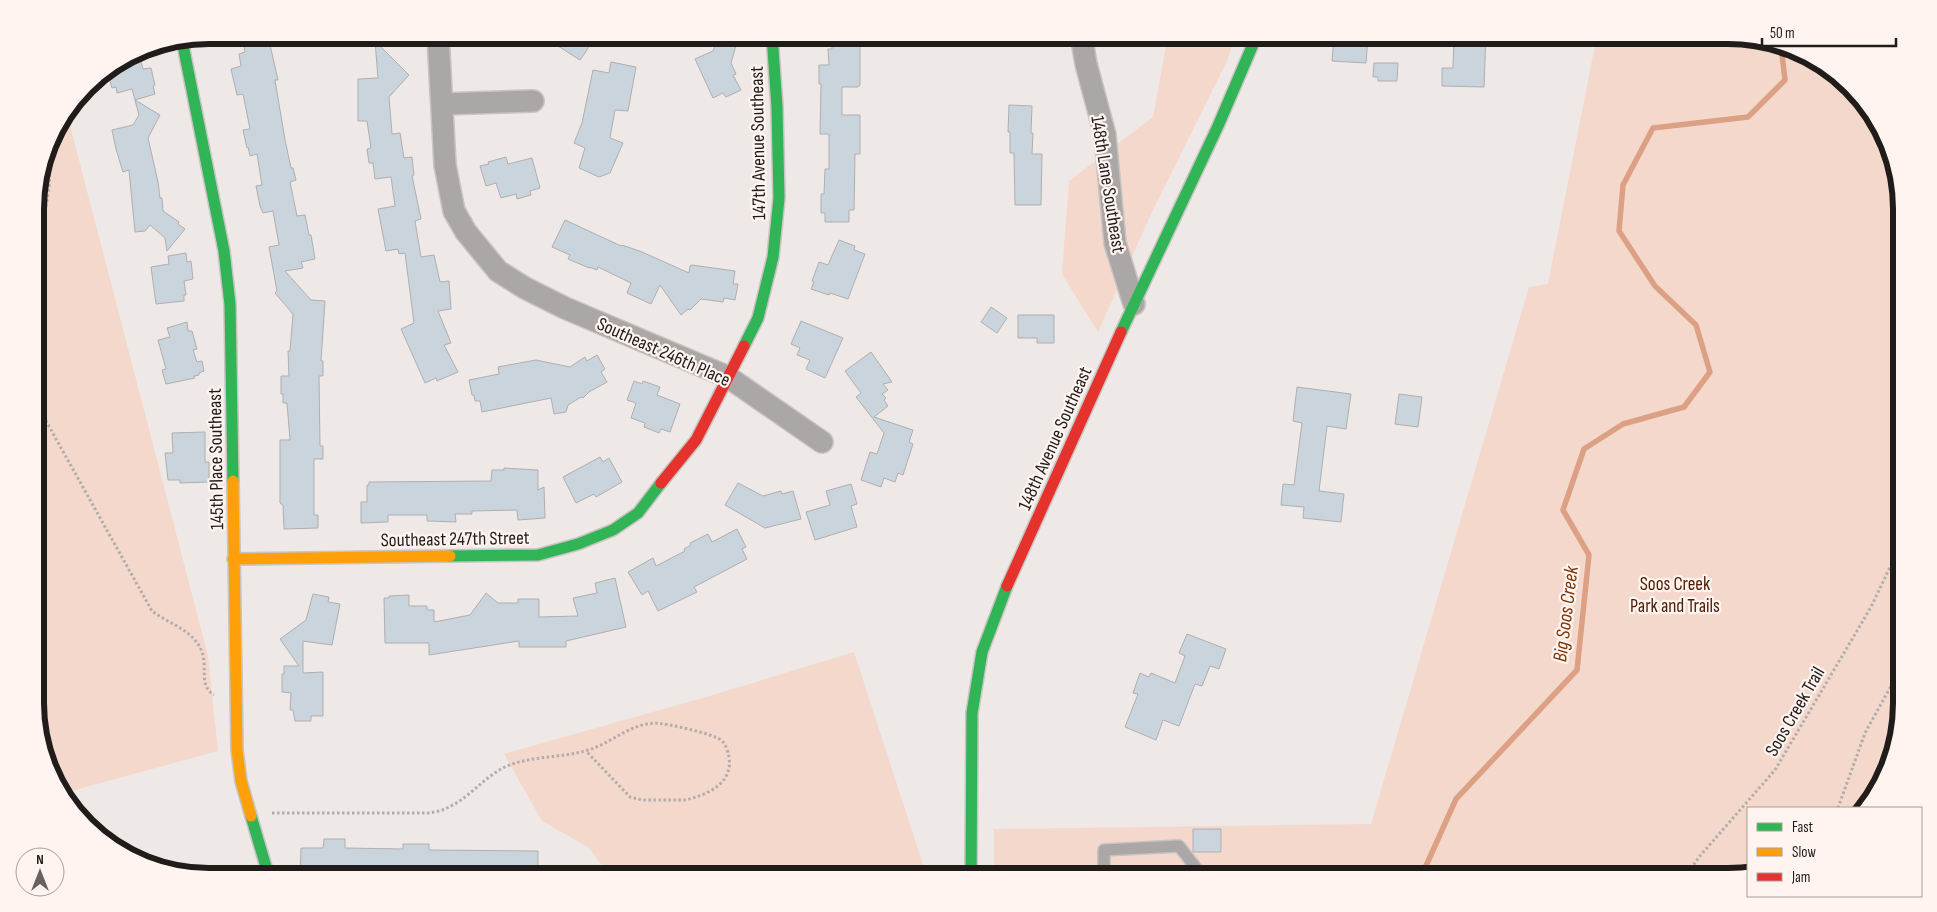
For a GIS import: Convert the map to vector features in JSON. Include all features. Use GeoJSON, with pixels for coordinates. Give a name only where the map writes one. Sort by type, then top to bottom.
{"type":"FeatureCollection","features":[{"type":"Feature","properties":{"kind":"street","name":"Southeast 246th Place"},"geometry":{"type":"LineString","coordinates":[[439,44],[445,165],[454,211],[466,232],[498,271],[525,288],[565,308],[728,377],[822,442]]}},
{"type":"Feature","properties":{"kind":"street","name":"147th Avenue Southeast"},"geometry":{"type":"LineString","coordinates":[[657,491],[696,440],[758,318],[773,257],[779,198],[777,107],[773,44]]}},
{"type":"Feature","properties":{"kind":"street","name":"148th Lane Southeast"},"geometry":{"type":"LineString","coordinates":[[1083,44],[1105,135],[1115,243],[1134,304]]}},
{"type":"Feature","properties":{"kind":"street","name":"148th Avenue Southeast"},"geometry":{"type":"LineString","coordinates":[[970,868],[972,713],[982,652],[1000,601],[1134,304],[1218,126],[1253,44]]}},
{"type":"Feature","properties":{"kind":"street","name":"145th Place Southeast"},"geometry":{"type":"LineString","coordinates":[[183,46],[224,251],[230,304],[236,750],[241,780],[266,868]]}},
{"type":"Feature","properties":{"kind":"street"},"geometry":{"type":"LineString","coordinates":[[442,104],[533,101]]}},
{"type":"Feature","properties":{"kind":"street","name":"Southeast 247th Street"},"geometry":{"type":"LineString","coordinates":[[234,560],[538,555],[578,544],[613,530],[638,513],[657,491]]}},
{"type":"Feature","properties":{"kind":"lane"},"geometry":{"type":"LineString","coordinates":[[1104,868],[1104,850],[1178,846],[1196,868]]}},
{"type":"Feature","properties":{"kind":"path"},"geometry":{"type":"LineString","coordinates":[[44,213],[48,197],[50,164]]}},
{"type":"Feature","properties":{"kind":"path"},"geometry":{"type":"LineString","coordinates":[[44,417],[152,611],[165,622],[186,631],[202,652],[205,683],[208,691],[236,709]]}},
{"type":"Feature","properties":{"kind":"path","name":"Soos Creek Trail"},"geometry":{"type":"LineString","coordinates":[[1691,868],[1775,770],[1871,607],[1893,561]]}},
{"type":"Feature","properties":{"kind":"path"},"geometry":{"type":"LineString","coordinates":[[1838,807],[1865,733],[1893,682]]}},
{"type":"Feature","properties":{"kind":"path"},"geometry":{"type":"LineString","coordinates":[[251,815],[275,813],[429,813],[452,806],[494,773],[508,766],[541,758],[586,751],[640,725],[657,723],[706,734],[721,740],[728,750],[730,764],[725,781],[716,788],[692,798],[686,800],[642,800],[630,797],[586,751]]}},
{"type":"Feature","properties":{"kind":"green space"},"geometry":{"type":"Polygon","coordinates":[[[1166,44],[1233,44],[1227,61],[1152,212],[1098,332],[1062,274],[1069,181],[1153,117],[1166,44]]]}},
{"type":"Feature","properties":{"kind":"green space","name":"Soos Creek Park and Trails"},"geometry":{"type":"Polygon","coordinates":[[[1595,44],[1739,44],[1761,47],[1791,56],[1829,78],[1859,108],[1871,126],[1888,166],[1892,187],[1893,209],[1893,703],[1890,736],[1881,766],[1871,786],[1856,807],[1747,807],[1747,867],[1739,868],[994,868],[994,829],[1371,824],[1529,287],[1548,284],[1595,44]]]}},
{"type":"Feature","properties":{"kind":"green space"},"geometry":{"type":"Polygon","coordinates":[[[69,122],[208,656],[218,751],[70,791],[56,766],[49,746],[45,725],[44,703],[44,198],[49,166],[56,146],[69,122]]]}},
{"type":"Feature","properties":{"kind":"green space"},"geometry":{"type":"Polygon","coordinates":[[[854,652],[924,868],[604,868],[588,847],[542,821],[504,754],[713,695],[854,652]]]}},
{"type":"Feature","properties":{"kind":"building"},"geometry":{"type":"Polygon","coordinates":[[[244,44],[270,44],[278,80],[275,80],[285,140],[291,168],[293,168],[296,180],[290,182],[297,216],[305,215],[309,235],[311,235],[315,259],[301,262],[303,268],[285,271],[311,300],[325,301],[321,361],[323,361],[323,376],[319,376],[320,446],[323,446],[323,459],[314,459],[314,515],[318,515],[318,528],[284,529],[283,505],[280,503],[280,440],[290,440],[287,403],[283,403],[283,394],[281,394],[281,376],[289,376],[288,351],[290,351],[293,314],[275,293],[277,291],[269,247],[279,245],[273,211],[263,213],[260,206],[256,186],[262,185],[257,154],[250,156],[247,148],[243,130],[250,129],[243,94],[237,95],[231,69],[241,66],[239,54],[245,52],[244,44]]]}},
{"type":"Feature","properties":{"kind":"building"},"geometry":{"type":"Polygon","coordinates":[[[375,44],[378,44],[409,75],[389,97],[392,134],[400,133],[404,158],[412,157],[414,175],[412,176],[421,219],[415,221],[421,257],[434,255],[440,282],[449,281],[451,309],[438,311],[451,343],[444,345],[458,372],[437,381],[436,378],[425,383],[401,329],[414,323],[405,253],[399,254],[398,249],[386,251],[378,209],[395,206],[391,177],[375,179],[373,163],[369,163],[367,149],[371,148],[367,121],[358,121],[358,79],[378,78],[375,44]]]}},
{"type":"Feature","properties":{"kind":"building"},"geometry":{"type":"Polygon","coordinates":[[[559,44],[591,44],[580,60],[558,46],[559,44]]]}},
{"type":"Feature","properties":{"kind":"building"},"geometry":{"type":"Polygon","coordinates":[[[716,44],[736,44],[731,63],[736,74],[733,75],[741,90],[726,97],[723,93],[713,98],[695,59],[713,51],[716,44]]]}},
{"type":"Feature","properties":{"kind":"building"},"geometry":{"type":"Polygon","coordinates":[[[832,44],[860,44],[860,85],[858,87],[842,87],[842,115],[860,115],[860,154],[855,154],[854,210],[849,210],[849,222],[825,222],[825,213],[821,213],[821,194],[824,194],[825,169],[829,169],[829,134],[820,134],[821,84],[819,84],[819,65],[829,65],[828,49],[832,49],[832,44]]]}},
{"type":"Feature","properties":{"kind":"building"},"geometry":{"type":"Polygon","coordinates":[[[1333,44],[1367,44],[1366,63],[1332,61],[1333,44]]]}},
{"type":"Feature","properties":{"kind":"building"},"geometry":{"type":"Polygon","coordinates":[[[1454,44],[1486,44],[1484,87],[1442,86],[1442,68],[1453,68],[1454,44]]]}},
{"type":"Feature","properties":{"kind":"building"},"geometry":{"type":"Polygon","coordinates":[[[140,59],[143,69],[151,68],[155,94],[135,100],[160,115],[148,138],[160,198],[162,198],[163,211],[179,222],[178,224],[185,229],[167,251],[165,238],[150,225],[145,231],[135,232],[129,170],[123,172],[112,130],[133,125],[139,115],[132,89],[117,93],[116,87],[112,88],[109,77],[136,61],[140,59]]]}},
{"type":"Feature","properties":{"kind":"building"},"geometry":{"type":"Polygon","coordinates":[[[611,62],[636,67],[628,111],[615,110],[610,138],[623,143],[610,173],[599,177],[579,168],[585,148],[574,143],[582,123],[593,70],[609,73],[611,62]]]}},
{"type":"Feature","properties":{"kind":"building"},"geometry":{"type":"Polygon","coordinates":[[[1374,63],[1398,63],[1397,81],[1378,81],[1378,77],[1373,77],[1374,63]]]}},
{"type":"Feature","properties":{"kind":"building"},"geometry":{"type":"Polygon","coordinates":[[[1009,105],[1032,106],[1032,154],[1042,154],[1041,205],[1015,205],[1014,153],[1010,153],[1010,132],[1008,132],[1009,105]]]}},
{"type":"Feature","properties":{"kind":"building"},"geometry":{"type":"Polygon","coordinates":[[[506,157],[508,164],[532,158],[540,188],[530,191],[531,195],[517,199],[516,194],[501,198],[496,183],[486,186],[480,166],[506,157]]]}},
{"type":"Feature","properties":{"kind":"building"},"geometry":{"type":"Polygon","coordinates":[[[565,220],[621,246],[642,252],[689,273],[690,266],[692,265],[735,271],[733,284],[738,284],[735,300],[724,298],[723,302],[701,299],[690,310],[688,309],[681,315],[660,285],[651,304],[627,293],[631,283],[598,267],[597,270],[589,268],[568,259],[570,255],[552,247],[565,220]]]}},
{"type":"Feature","properties":{"kind":"building"},"geometry":{"type":"Polygon","coordinates":[[[839,240],[855,246],[854,250],[865,254],[848,299],[811,289],[819,262],[828,265],[839,240]]]}},
{"type":"Feature","properties":{"kind":"building"},"geometry":{"type":"Polygon","coordinates":[[[186,253],[187,262],[191,261],[193,279],[184,281],[186,295],[184,295],[184,301],[156,304],[151,267],[169,264],[168,256],[186,253]]]}},
{"type":"Feature","properties":{"kind":"building"},"geometry":{"type":"Polygon","coordinates":[[[991,307],[1007,318],[997,333],[981,322],[991,307]]]}},
{"type":"Feature","properties":{"kind":"building"},"geometry":{"type":"Polygon","coordinates":[[[1018,315],[1054,315],[1054,343],[1037,343],[1037,338],[1018,338],[1018,315]]]}},
{"type":"Feature","properties":{"kind":"building"},"geometry":{"type":"Polygon","coordinates":[[[801,321],[843,338],[825,378],[806,369],[810,360],[797,355],[800,348],[791,344],[801,321]]]}},
{"type":"Feature","properties":{"kind":"building"},"geometry":{"type":"Polygon","coordinates":[[[187,322],[188,331],[192,331],[197,349],[193,350],[197,362],[202,361],[204,371],[194,376],[195,378],[166,384],[162,370],[166,369],[158,340],[170,337],[167,328],[187,322]]]}},
{"type":"Feature","properties":{"kind":"building"},"geometry":{"type":"Polygon","coordinates":[[[871,352],[892,382],[883,384],[888,390],[882,394],[886,398],[884,400],[888,406],[874,417],[913,430],[909,442],[913,444],[903,475],[898,473],[895,482],[884,478],[881,487],[861,480],[870,452],[877,454],[884,433],[856,397],[861,393],[845,371],[871,352]]]}},
{"type":"Feature","properties":{"kind":"building"},"geometry":{"type":"Polygon","coordinates":[[[597,355],[605,369],[601,372],[607,382],[589,392],[583,398],[581,397],[568,405],[566,412],[554,414],[551,398],[482,412],[480,401],[475,401],[474,395],[472,395],[469,380],[499,374],[498,367],[536,360],[570,367],[585,357],[587,361],[597,355]]]}},
{"type":"Feature","properties":{"kind":"building"},"geometry":{"type":"Polygon","coordinates":[[[634,381],[642,384],[643,381],[660,387],[657,395],[680,404],[670,432],[661,429],[659,433],[644,427],[645,423],[631,418],[636,403],[627,400],[634,381]]]}},
{"type":"Feature","properties":{"kind":"building"},"geometry":{"type":"Polygon","coordinates":[[[1297,387],[1351,394],[1346,429],[1327,426],[1319,491],[1344,494],[1341,522],[1303,518],[1304,507],[1281,505],[1283,484],[1294,485],[1302,423],[1293,421],[1297,387]]]}},
{"type":"Feature","properties":{"kind":"building"},"geometry":{"type":"Polygon","coordinates":[[[1399,394],[1422,397],[1418,427],[1395,424],[1399,394]]]}},
{"type":"Feature","properties":{"kind":"building"},"geometry":{"type":"Polygon","coordinates":[[[205,432],[205,462],[209,462],[209,482],[180,483],[180,480],[168,480],[165,453],[173,453],[172,433],[205,432]]]}},
{"type":"Feature","properties":{"kind":"building"},"geometry":{"type":"Polygon","coordinates":[[[600,457],[603,462],[609,458],[622,482],[596,497],[594,494],[576,503],[563,477],[600,457]]]}},
{"type":"Feature","properties":{"kind":"building"},"geometry":{"type":"Polygon","coordinates":[[[504,468],[538,470],[538,490],[544,487],[545,518],[518,520],[517,510],[472,511],[472,514],[455,514],[456,522],[427,521],[427,515],[388,515],[388,522],[361,523],[361,502],[367,502],[367,485],[369,485],[369,482],[491,481],[492,470],[504,470],[504,468]]]}},
{"type":"Feature","properties":{"kind":"building"},"geometry":{"type":"Polygon","coordinates":[[[738,483],[763,496],[781,491],[782,494],[793,491],[801,519],[765,528],[725,505],[738,483]]]}},
{"type":"Feature","properties":{"kind":"building"},"geometry":{"type":"Polygon","coordinates":[[[851,484],[857,504],[851,506],[857,527],[815,540],[806,512],[830,505],[826,491],[851,484]]]}},
{"type":"Feature","properties":{"kind":"building"},"geometry":{"type":"Polygon","coordinates":[[[737,529],[746,547],[742,549],[747,559],[694,587],[697,592],[658,611],[648,591],[642,595],[628,572],[653,558],[656,566],[685,551],[684,549],[691,545],[690,543],[708,534],[712,542],[737,529]]]}},
{"type":"Feature","properties":{"kind":"building"},"geometry":{"type":"Polygon","coordinates":[[[615,578],[626,627],[566,641],[566,647],[519,647],[519,641],[429,655],[429,643],[385,643],[384,598],[389,598],[389,596],[409,595],[409,606],[427,606],[427,610],[434,610],[434,622],[470,615],[486,593],[498,603],[518,603],[518,599],[539,599],[539,617],[578,616],[573,598],[597,593],[595,583],[615,578]]]}},
{"type":"Feature","properties":{"kind":"building"},"geometry":{"type":"Polygon","coordinates":[[[313,594],[329,597],[328,602],[340,604],[332,645],[303,641],[303,673],[323,672],[323,716],[311,716],[311,721],[295,721],[293,710],[290,710],[291,693],[282,692],[282,674],[284,674],[284,666],[299,666],[280,639],[306,620],[313,594]]]}},
{"type":"Feature","properties":{"kind":"building"},"geometry":{"type":"Polygon","coordinates":[[[1187,634],[1226,649],[1219,669],[1210,666],[1202,686],[1195,684],[1179,726],[1163,720],[1156,740],[1125,727],[1138,694],[1133,693],[1140,673],[1149,677],[1151,673],[1175,683],[1185,656],[1179,653],[1187,634]]]}},
{"type":"Feature","properties":{"kind":"building"},"geometry":{"type":"Polygon","coordinates":[[[1193,829],[1221,829],[1221,852],[1193,852],[1193,829]]]}},
{"type":"Feature","properties":{"kind":"building"},"geometry":{"type":"Polygon","coordinates":[[[324,839],[345,839],[345,848],[403,849],[403,844],[429,844],[429,850],[538,851],[538,868],[300,868],[301,848],[323,848],[324,839]]]}},
{"type":"Feature","properties":{"kind":"waterway","name":"Big Soos Creek"},"geometry":{"type":"LineString","coordinates":[[1425,868],[1456,799],[1577,670],[1589,555],[1563,510],[1584,449],[1623,424],[1684,407],[1710,372],[1696,325],[1655,286],[1619,231],[1623,185],[1653,128],[1748,117],[1785,80],[1782,53]]}},
{"type":"Feature","properties":{"kind":"traffic: fast"},"geometry":{"type":"LineString","coordinates":[[744,346],[758,318],[773,257],[779,198],[777,107],[773,44]]}},
{"type":"Feature","properties":{"kind":"traffic: fast"},"geometry":{"type":"LineString","coordinates":[[1121,332],[1218,126],[1253,44]]}},
{"type":"Feature","properties":{"kind":"traffic: fast"},"geometry":{"type":"LineString","coordinates":[[183,46],[224,251],[230,304],[233,481]]}},
{"type":"Feature","properties":{"kind":"traffic: fast"},"geometry":{"type":"LineString","coordinates":[[450,556],[538,555],[578,544],[613,530],[638,513],[661,483]]}},
{"type":"Feature","properties":{"kind":"traffic: fast"},"geometry":{"type":"LineString","coordinates":[[971,868],[972,713],[982,652],[1007,586]]}},
{"type":"Feature","properties":{"kind":"traffic: fast"},"geometry":{"type":"LineString","coordinates":[[251,816],[266,868]]}},
{"type":"Feature","properties":{"kind":"traffic: slow"},"geometry":{"type":"LineString","coordinates":[[233,481],[237,750],[241,781],[251,816]]}},
{"type":"Feature","properties":{"kind":"traffic: slow"},"geometry":{"type":"LineString","coordinates":[[233,559],[450,556]]}},
{"type":"Feature","properties":{"kind":"traffic: jam"},"geometry":{"type":"LineString","coordinates":[[1007,586],[1121,332]]}},
{"type":"Feature","properties":{"kind":"traffic: jam"},"geometry":{"type":"LineString","coordinates":[[661,483],[696,440],[744,346]]}}]}
